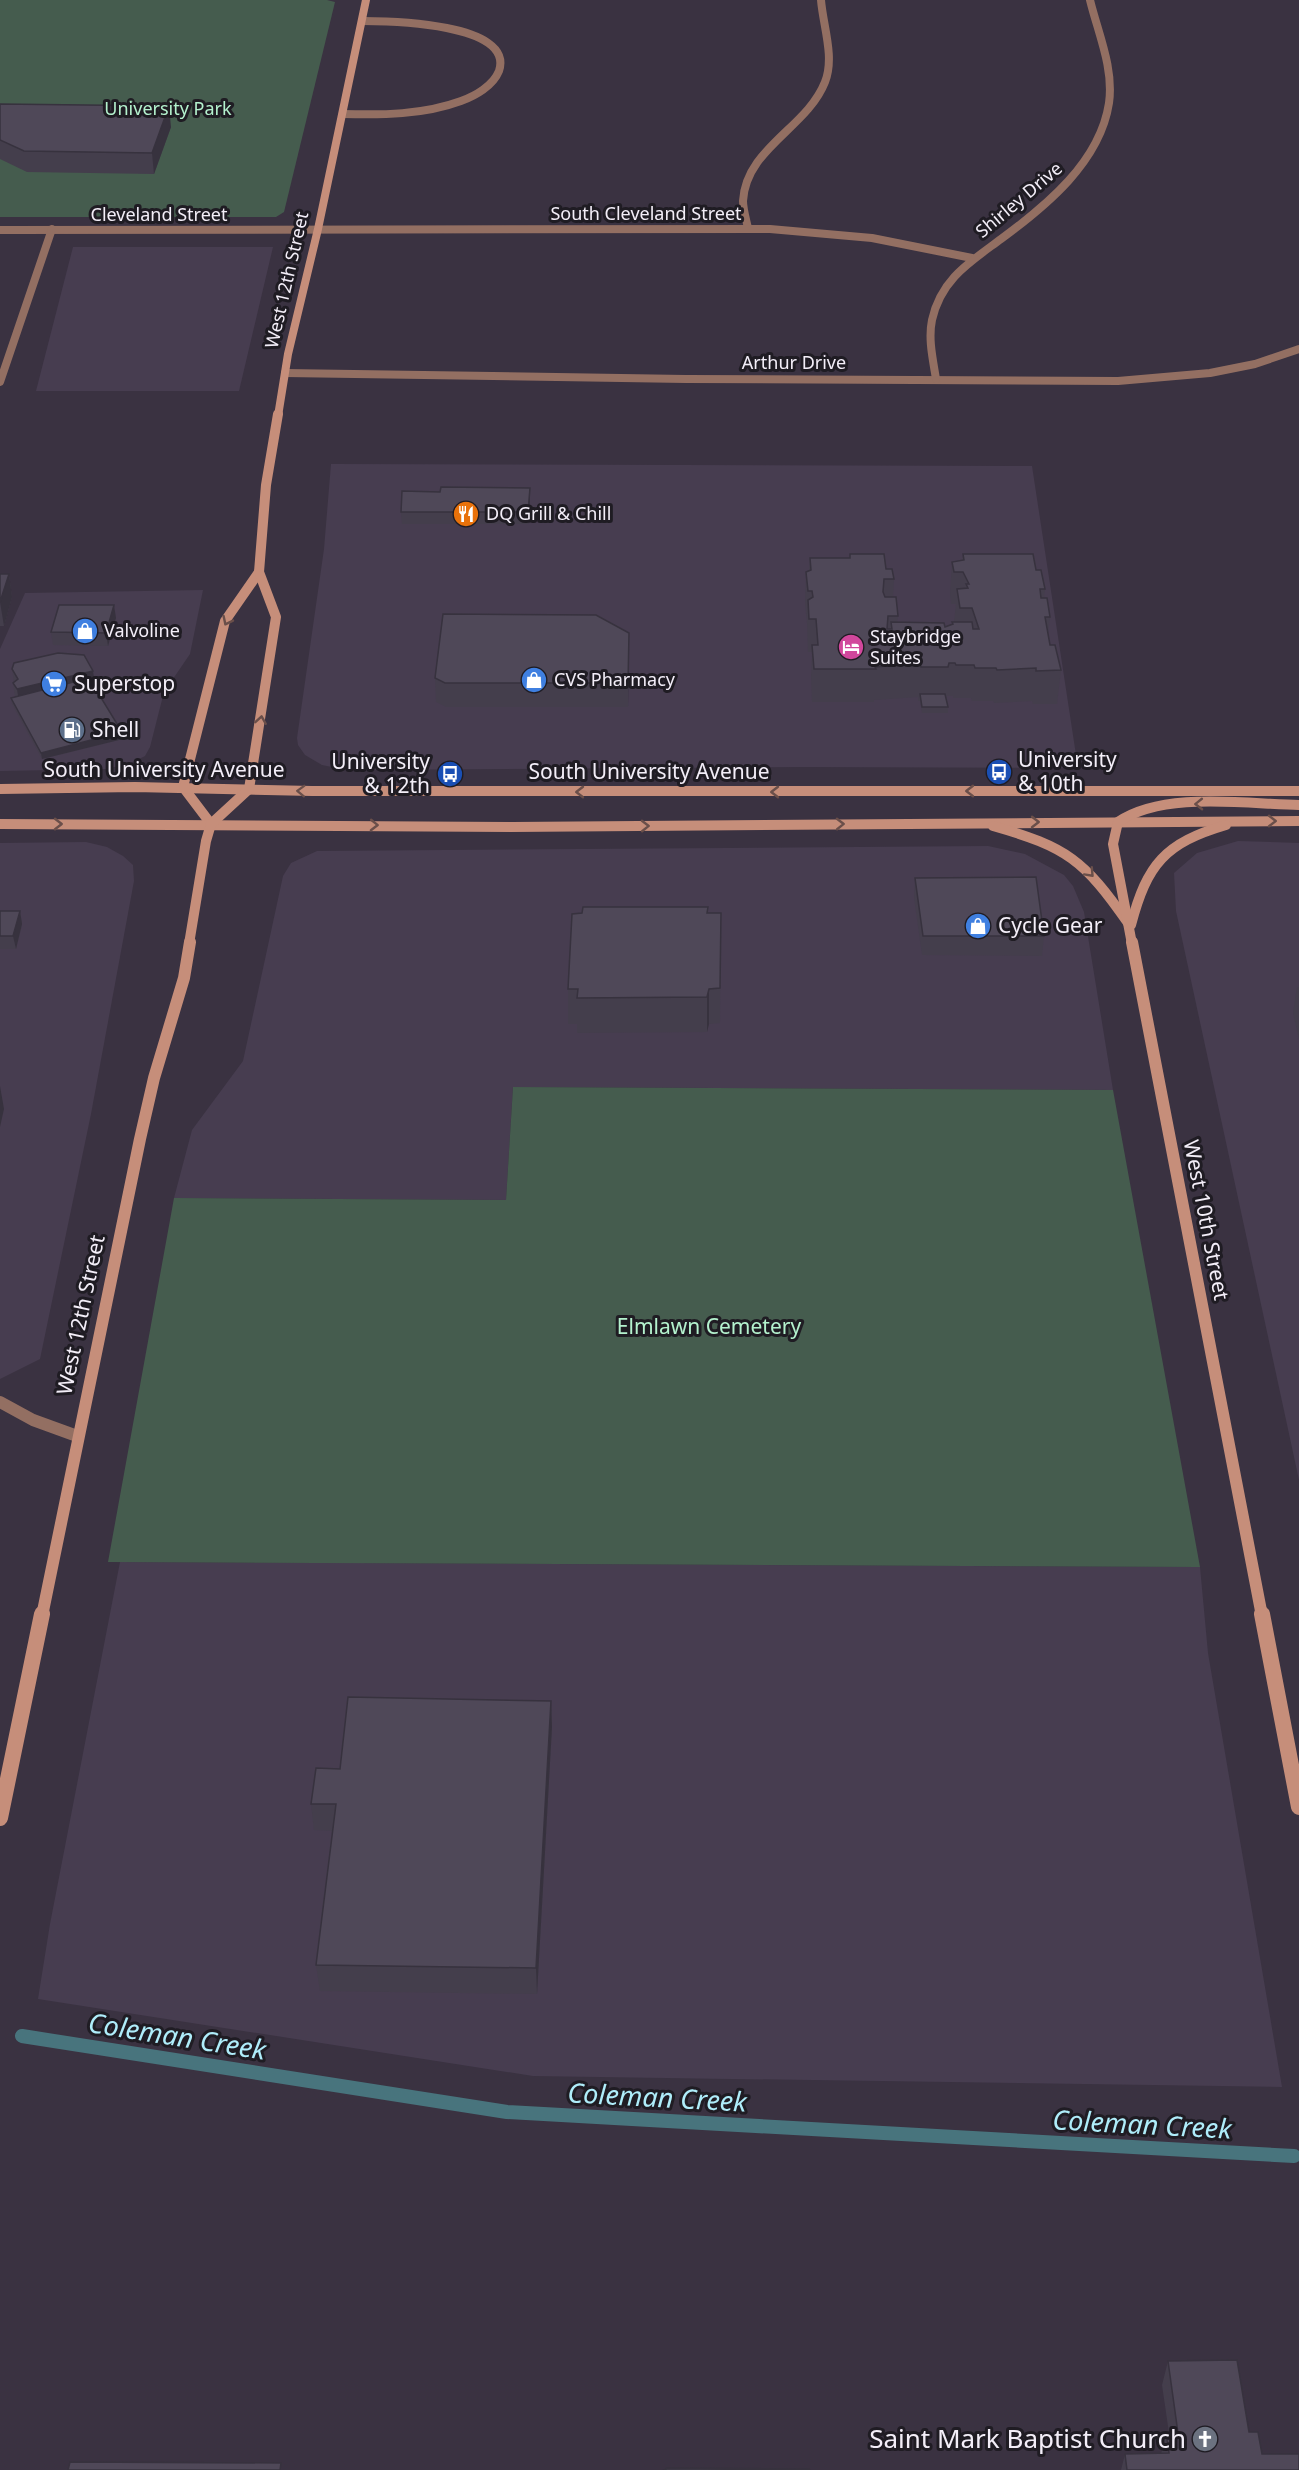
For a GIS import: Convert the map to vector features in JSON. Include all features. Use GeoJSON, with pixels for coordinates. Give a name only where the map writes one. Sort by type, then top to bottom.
{"type":"FeatureCollection","features":[{"type":"Feature","properties":{"kind":"main road","name":"West 12th Street"},"geometry":{"type":"LineString","coordinates":[[249,789],[276,617],[259,572],[266,485],[285,373],[366,0]]}},
{"type":"Feature","properties":{"kind":"main road"},"geometry":{"type":"LineString","coordinates":[[211,824],[183,788],[225,621],[259,572]]}},
{"type":"Feature","properties":{"kind":"main road","name":"South University Avenue"},"geometry":{"type":"LineString","coordinates":[[0,789],[183,788],[638,792],[1299,791]]}},
{"type":"Feature","properties":{"kind":"main road"},"geometry":{"type":"LineString","coordinates":[[211,824],[249,789]]}},
{"type":"Feature","properties":{"kind":"main road"},"geometry":{"type":"LineString","coordinates":[[1118,822],[1133,812],[1171,805],[1299,805]]}},
{"type":"Feature","properties":{"kind":"main road"},"geometry":{"type":"LineString","coordinates":[[1130,926],[1144,882],[1163,857],[1202,834],[1242,821]]}},
{"type":"Feature","properties":{"kind":"main road"},"geometry":{"type":"LineString","coordinates":[[0,824],[512,827],[1299,821]]}},
{"type":"Feature","properties":{"kind":"main road"},"geometry":{"type":"LineString","coordinates":[[982,822],[1046,843],[1071,857],[1093,875],[1130,926]]}},
{"type":"Feature","properties":{"kind":"main road","name":"West 10th Street"},"geometry":{"type":"LineString","coordinates":[[1118,822],[1113,844],[1299,1807]]}},
{"type":"Feature","properties":{"kind":"main road","name":"West 12th Street"},"geometry":{"type":"LineString","coordinates":[[0,1818],[140,1139],[154,1078],[184,978],[206,841],[211,824]]}},
{"type":"Feature","properties":{"kind":"street"},"geometry":{"type":"LineString","coordinates":[[748,228],[744,218],[745,190],[752,168],[765,150],[807,113],[826,80],[827,57],[821,0]]}},
{"type":"Feature","properties":{"kind":"street","name":"Shirley Drive"},"geometry":{"type":"LineString","coordinates":[[936,379],[930,334],[932,319],[944,291],[972,258],[998,241],[1035,211],[1076,172],[1101,133],[1109,103],[1110,84],[1103,46],[1090,0]]}},
{"type":"Feature","properties":{"kind":"street"},"geometry":{"type":"LineString","coordinates":[[343,114],[418,111],[451,104],[488,86],[499,72],[501,62],[494,49],[469,34],[431,24],[363,21]]}},
{"type":"Feature","properties":{"kind":"street","name":"South Cleveland Street"},"geometry":{"type":"LineString","coordinates":[[318,229],[701,230],[748,228],[867,235],[913,243],[972,258]]}},
{"type":"Feature","properties":{"kind":"street","name":"Cleveland Street"},"geometry":{"type":"LineString","coordinates":[[0,230],[318,229]]}},
{"type":"Feature","properties":{"kind":"street"},"geometry":{"type":"LineString","coordinates":[[0,381],[52,230]]}},
{"type":"Feature","properties":{"kind":"street","name":"Arthur Drive"},"geometry":{"type":"LineString","coordinates":[[285,373],[686,379],[1158,380],[1239,369],[1299,349]]}},
{"type":"Feature","properties":{"kind":"street"},"geometry":{"type":"LineString","coordinates":[[0,1402],[33,1420],[77,1436]]}},
{"type":"Feature","properties":{"kind":"shaded area"},"geometry":{"type":"Polygon","coordinates":[[[73,247],[273,247],[239,391],[36,391],[73,247]]]}},
{"type":"Feature","properties":{"kind":"shaded area"},"geometry":{"type":"Polygon","coordinates":[[[331,464],[1032,466],[1078,768],[347,770],[322,765],[305,755],[298,745],[297,738],[324,549],[331,464]]]}},
{"type":"Feature","properties":{"kind":"shaded area"},"geometry":{"type":"Polygon","coordinates":[[[203,590],[190,654],[164,692],[150,747],[145,756],[131,763],[106,769],[0,771],[0,649],[25,593],[203,590]]]}},
{"type":"Feature","properties":{"kind":"shaded area"},"geometry":{"type":"Polygon","coordinates":[[[1238,841],[1299,843],[1299,1480],[1176,911],[1174,873],[1197,853],[1238,841]]]}},
{"type":"Feature","properties":{"kind":"shaded area"},"geometry":{"type":"Polygon","coordinates":[[[86,842],[107,847],[123,856],[133,865],[134,881],[91,1114],[40,1359],[0,1379],[0,843],[86,842]]]}},
{"type":"Feature","properties":{"kind":"shaded area"},"geometry":{"type":"Polygon","coordinates":[[[988,846],[1025,854],[1064,875],[1073,886],[1084,912],[1113,1090],[513,1087],[506,1200],[174,1198],[192,1130],[243,1061],[283,876],[291,863],[317,851],[988,846]]]}},
{"type":"Feature","properties":{"kind":"shaded area"},"geometry":{"type":"Polygon","coordinates":[[[120,1562],[1200,1567],[1208,1653],[1282,2087],[533,2076],[38,1999],[50,1924],[120,1562]]]}},
{"type":"Feature","properties":{"kind":"green space","name":"University Park"},"geometry":{"type":"Polygon","coordinates":[[[0,0],[327,0],[335,2],[284,212],[276,217],[0,217],[0,0]]]}},
{"type":"Feature","properties":{"kind":"green space","name":"Elmlawn Cemetery"},"geometry":{"type":"Polygon","coordinates":[[[513,1087],[1113,1090],[1200,1567],[108,1562],[174,1198],[506,1200],[513,1087]]]}},
{"type":"Feature","properties":{"kind":"building"},"geometry":{"type":"Polygon","coordinates":[[[0,104],[169,106],[152,153],[24,151],[0,140],[0,104]]]}},
{"type":"Feature","properties":{"kind":"building"},"geometry":{"type":"Polygon","coordinates":[[[441,487],[530,488],[528,512],[401,512],[402,491],[440,492],[441,487]]]}},
{"type":"Feature","properties":{"kind":"building"},"geometry":{"type":"Polygon","coordinates":[[[850,554],[884,554],[886,569],[892,569],[894,579],[884,579],[883,592],[885,597],[896,597],[898,616],[888,616],[887,629],[892,629],[891,622],[944,623],[945,627],[953,624],[952,622],[972,622],[973,629],[979,629],[972,608],[960,608],[957,589],[968,588],[966,584],[969,584],[963,572],[954,572],[952,562],[964,560],[963,554],[1033,554],[1036,570],[1041,570],[1045,589],[1040,589],[1041,598],[1047,598],[1050,617],[1045,617],[1050,645],[1055,645],[1061,670],[1036,671],[1036,668],[997,670],[996,668],[975,668],[974,665],[956,665],[955,663],[949,663],[948,667],[921,667],[920,663],[875,667],[876,669],[814,669],[812,645],[818,645],[816,619],[809,619],[808,600],[813,597],[812,591],[808,591],[806,572],[811,570],[810,558],[850,558],[850,554]]]}},
{"type":"Feature","properties":{"kind":"building"},"geometry":{"type":"Polygon","coordinates":[[[0,574],[9,574],[0,602],[0,574]]]}},
{"type":"Feature","properties":{"kind":"building"},"geometry":{"type":"Polygon","coordinates":[[[59,605],[114,605],[106,633],[51,632],[59,605]]]}},
{"type":"Feature","properties":{"kind":"building","name":"CVS Pharmacy"},"geometry":{"type":"Polygon","coordinates":[[[443,614],[596,615],[629,633],[628,683],[445,683],[435,678],[443,614]]]}},
{"type":"Feature","properties":{"kind":"building"},"geometry":{"type":"Polygon","coordinates":[[[58,653],[84,655],[93,671],[17,689],[13,683],[18,679],[12,669],[14,663],[58,653]]]}},
{"type":"Feature","properties":{"kind":"building","name":"Shell"},"geometry":{"type":"Polygon","coordinates":[[[89,678],[122,732],[41,753],[11,698],[89,678]]]}},
{"type":"Feature","properties":{"kind":"building"},"geometry":{"type":"Polygon","coordinates":[[[920,694],[945,694],[948,707],[922,707],[920,694]]]}},
{"type":"Feature","properties":{"kind":"building","name":"Cycle Gear"},"geometry":{"type":"Polygon","coordinates":[[[1036,877],[1044,936],[923,936],[915,878],[1036,877]]]}},
{"type":"Feature","properties":{"kind":"building"},"geometry":{"type":"Polygon","coordinates":[[[583,907],[708,907],[707,913],[721,913],[720,988],[709,989],[707,997],[577,998],[578,989],[568,989],[572,914],[582,913],[583,907]]]}},
{"type":"Feature","properties":{"kind":"building"},"geometry":{"type":"Polygon","coordinates":[[[0,911],[20,911],[13,936],[0,936],[0,911]]]}},
{"type":"Feature","properties":{"kind":"building"},"geometry":{"type":"Polygon","coordinates":[[[348,1697],[551,1701],[536,1968],[316,1965],[336,1804],[311,1804],[316,1768],[340,1769],[348,1697]]]}},
{"type":"Feature","properties":{"kind":"building"},"geometry":{"type":"Polygon","coordinates":[[[1237,2360],[1249,2432],[1258,2432],[1262,2454],[1299,2454],[1299,2470],[1127,2470],[1125,2454],[1169,2453],[1166,2433],[1178,2433],[1168,2361],[1237,2360]]]}},
{"type":"Feature","properties":{"kind":"building"},"geometry":{"type":"Polygon","coordinates":[[[70,2462],[281,2463],[280,2470],[68,2470],[70,2462]]]}},
{"type":"Feature","properties":{"kind":"building"},"geometry":{"type":"Polygon","coordinates":[[[667,2468],[809,2469],[810,2470],[664,2470],[667,2468]]]}},
{"type":"Feature","properties":{"kind":"waterway","name":"Coleman Creek"},"geometry":{"type":"LineString","coordinates":[[22,2036],[507,2112],[1294,2156]]}},
{"type":"Feature","properties":{"kind":"place","name":"DQ Grill & Chill"},"geometry":{"type":"Point","coordinates":[466,514]}},
{"type":"Feature","properties":{"kind":"place","name":"Valvoline"},"geometry":{"type":"Point","coordinates":[85,631]}},
{"type":"Feature","properties":{"kind":"place","name":"Staybridge Suites"},"geometry":{"type":"Point","coordinates":[851,647]}},
{"type":"Feature","properties":{"kind":"place","name":"CVS Pharmacy"},"geometry":{"type":"Point","coordinates":[534,680]}},
{"type":"Feature","properties":{"kind":"place","name":"Superstop"},"geometry":{"type":"Point","coordinates":[54,684]}},
{"type":"Feature","properties":{"kind":"place","name":"Shell"},"geometry":{"type":"Point","coordinates":[72,730]}},
{"type":"Feature","properties":{"kind":"place","name":"University & 10th"},"geometry":{"type":"Point","coordinates":[999,772]}},
{"type":"Feature","properties":{"kind":"place","name":"University & 12th"},"geometry":{"type":"Point","coordinates":[450,774]}},
{"type":"Feature","properties":{"kind":"place","name":"Cycle Gear"},"geometry":{"type":"Point","coordinates":[978,926]}},
{"type":"Feature","properties":{"kind":"place","name":"Saint Mark Baptist Church"},"geometry":{"type":"Point","coordinates":[1205,2439]}}]}
